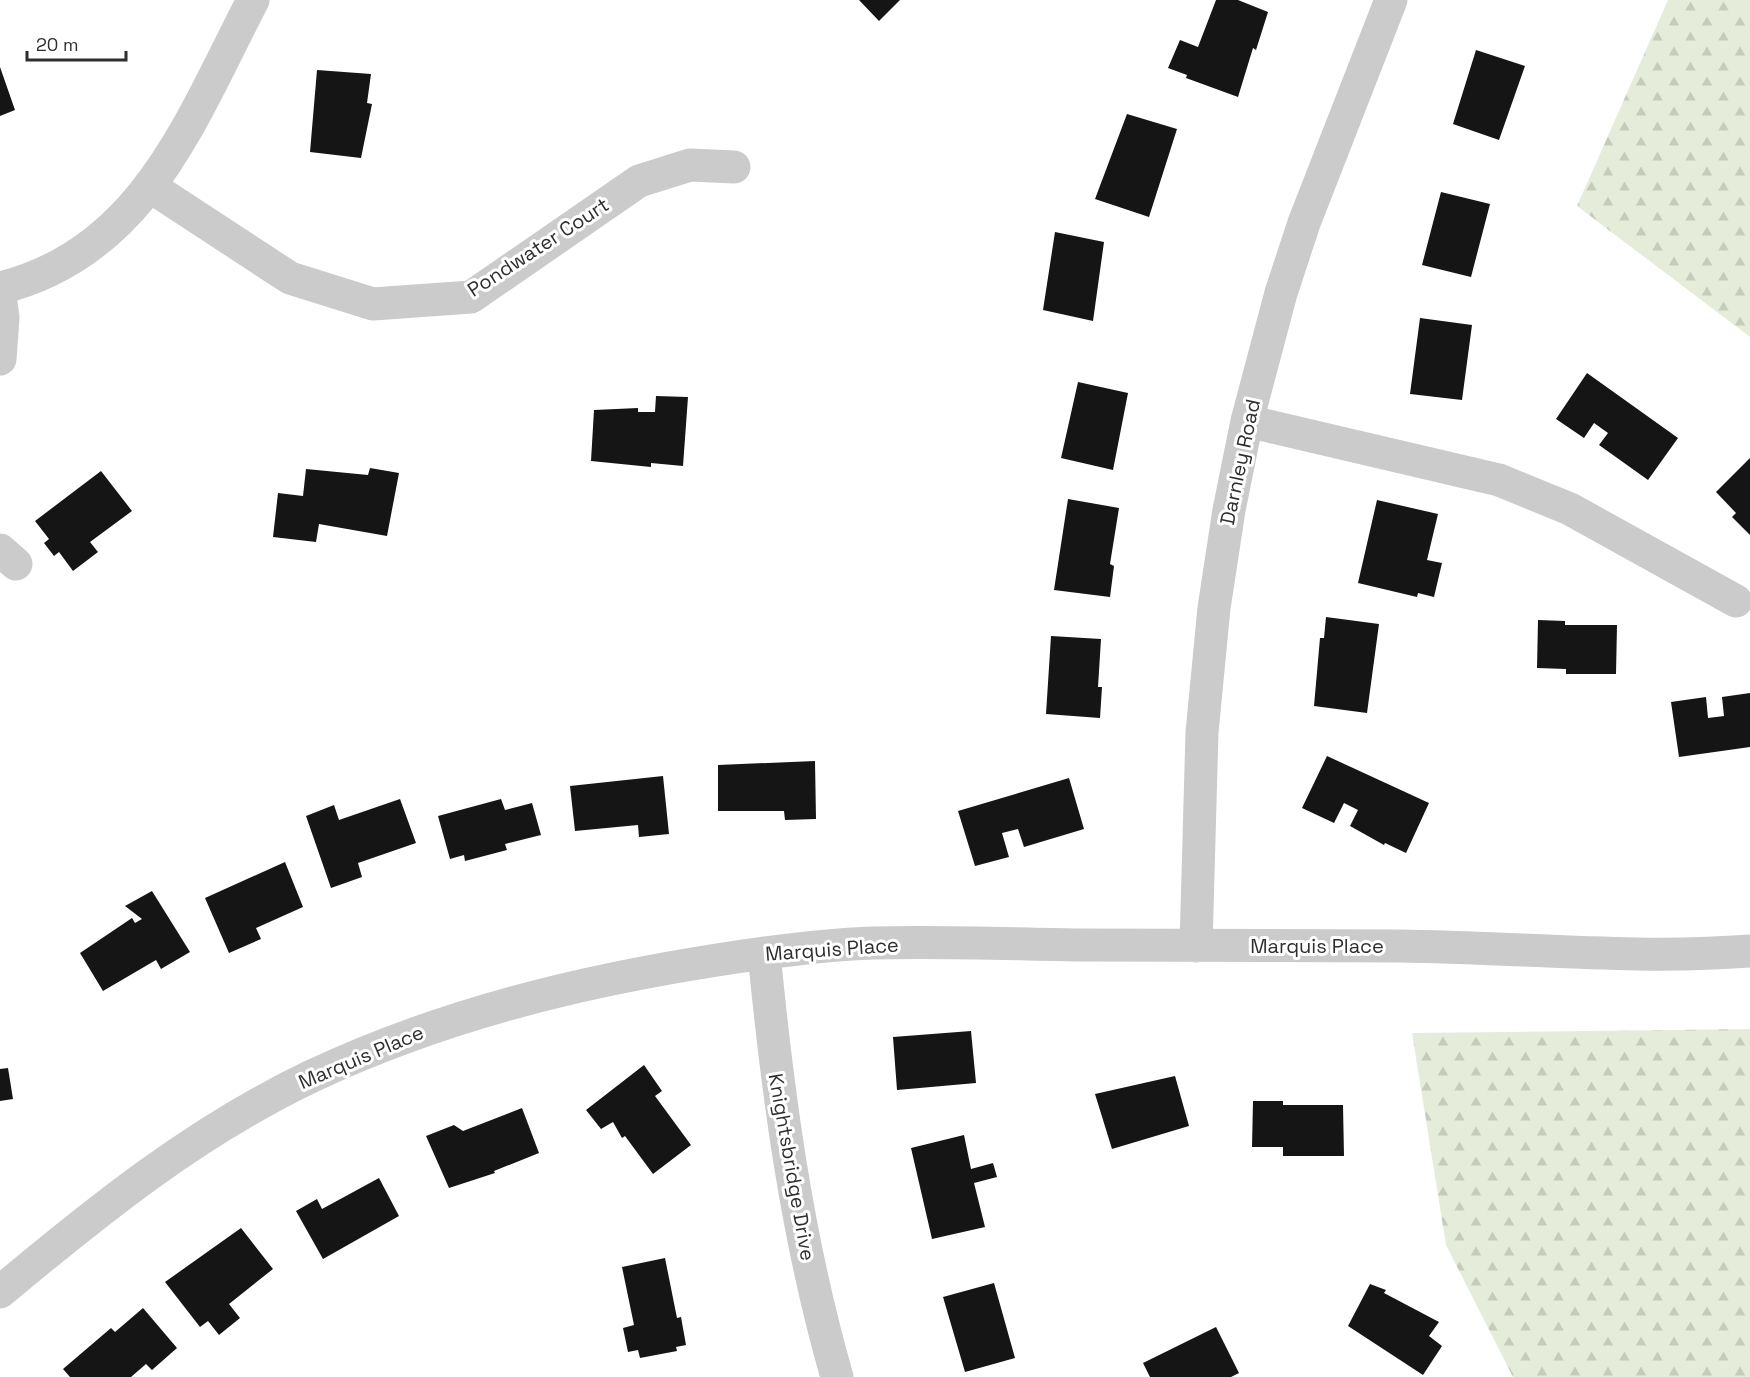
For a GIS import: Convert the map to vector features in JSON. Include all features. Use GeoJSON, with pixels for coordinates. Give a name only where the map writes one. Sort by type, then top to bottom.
{"type":"FeatureCollection","features":[{"type":"Feature","properties":{"kind":"street"},"geometry":{"type":"LineString","coordinates":[[0,288],[56,267],[104,236],[151,187],[175,150],[253,0]]}},
{"type":"Feature","properties":{"kind":"street","name":"Darnley Road"},"geometry":{"type":"LineString","coordinates":[[1196,946],[1202,732],[1213,620],[1229,510],[1247,421],[1281,293],[1304,223],[1391,0]]}},
{"type":"Feature","properties":{"kind":"street","name":"Pondwater Court"},"geometry":{"type":"LineString","coordinates":[[151,187],[290,278],[373,304],[471,297],[639,181],[690,165],[734,167]]}},
{"type":"Feature","properties":{"kind":"street"},"geometry":{"type":"LineString","coordinates":[[0,295],[3,318],[0,359]]}},
{"type":"Feature","properties":{"kind":"street"},"geometry":{"type":"LineString","coordinates":[[1247,421],[1499,480],[1570,509],[1736,601]]}},
{"type":"Feature","properties":{"kind":"street","name":"Marquis Place"},"geometry":{"type":"LineString","coordinates":[[0,1292],[110,1200],[206,1134],[308,1078],[418,1031],[520,1000],[659,969],[764,953],[872,943],[1403,946],[1687,955],[1750,951]]}},
{"type":"Feature","properties":{"kind":"street","name":"Knightsbridge Drive"},"geometry":{"type":"LineString","coordinates":[[764,953],[775,1072],[797,1215],[818,1310],[837,1377]]}},
{"type":"Feature","properties":{"kind":"green space"},"geometry":{"type":"Polygon","coordinates":[[[1668,0],[1750,0],[1750,337],[1577,206],[1668,0]]]}},
{"type":"Feature","properties":{"kind":"green space"},"geometry":{"type":"Polygon","coordinates":[[[1750,1029],[1750,1377],[1513,1377],[1446,1245],[1412,1033],[1750,1029]]]}},
{"type":"Feature","properties":{"kind":"building"},"geometry":{"type":"Polygon","coordinates":[[[859,0],[900,0],[879,21],[859,0]]]}},
{"type":"Feature","properties":{"kind":"building"},"geometry":{"type":"Polygon","coordinates":[[[1216,0],[1238,0],[1268,12],[1256,50],[1253,48],[1238,97],[1186,78],[1187,75],[1168,68],[1180,40],[1198,47],[1216,0]]]}},
{"type":"Feature","properties":{"kind":"building"},"geometry":{"type":"Polygon","coordinates":[[[1476,50],[1525,66],[1499,140],[1453,124],[1476,50]]]}},
{"type":"Feature","properties":{"kind":"building"},"geometry":{"type":"Polygon","coordinates":[[[0,67],[15,110],[0,116],[0,67]]]}},
{"type":"Feature","properties":{"kind":"building"},"geometry":{"type":"Polygon","coordinates":[[[317,70],[371,74],[367,103],[372,104],[361,158],[310,152],[317,70]]]}},
{"type":"Feature","properties":{"kind":"building"},"geometry":{"type":"Polygon","coordinates":[[[1127,114],[1177,129],[1149,217],[1095,199],[1127,114]]]}},
{"type":"Feature","properties":{"kind":"building"},"geometry":{"type":"Polygon","coordinates":[[[1441,192],[1490,204],[1471,277],[1422,265],[1441,192]]]}},
{"type":"Feature","properties":{"kind":"building"},"geometry":{"type":"Polygon","coordinates":[[[1055,232],[1104,242],[1093,321],[1043,310],[1055,232]]]}},
{"type":"Feature","properties":{"kind":"building"},"geometry":{"type":"Polygon","coordinates":[[[1420,318],[1472,325],[1462,400],[1410,394],[1420,318]]]}},
{"type":"Feature","properties":{"kind":"building"},"geometry":{"type":"Polygon","coordinates":[[[1587,373],[1678,438],[1648,480],[1599,445],[1608,433],[1594,423],[1584,438],[1556,419],[1587,373]]]}},
{"type":"Feature","properties":{"kind":"building"},"geometry":{"type":"Polygon","coordinates":[[[1078,382],[1128,393],[1113,470],[1061,458],[1078,382]]]}},
{"type":"Feature","properties":{"kind":"building"},"geometry":{"type":"Polygon","coordinates":[[[656,396],[688,397],[683,466],[651,463],[651,467],[591,461],[594,410],[638,408],[638,412],[655,412],[656,396]]]}},
{"type":"Feature","properties":{"kind":"building"},"geometry":{"type":"Polygon","coordinates":[[[1750,458],[1750,535],[1732,517],[1736,513],[1716,492],[1750,458]]]}},
{"type":"Feature","properties":{"kind":"building"},"geometry":{"type":"Polygon","coordinates":[[[370,468],[399,473],[387,536],[319,524],[316,542],[273,537],[278,493],[303,496],[306,469],[368,475],[370,468]]]}},
{"type":"Feature","properties":{"kind":"building"},"geometry":{"type":"Polygon","coordinates":[[[101,471],[132,511],[90,542],[98,552],[73,571],[59,552],[54,556],[44,543],[49,539],[35,521],[101,471]]]}},
{"type":"Feature","properties":{"kind":"building"},"geometry":{"type":"Polygon","coordinates":[[[1068,499],[1119,508],[1110,564],[1114,566],[1110,597],[1054,590],[1068,499]]]}},
{"type":"Feature","properties":{"kind":"building"},"geometry":{"type":"Polygon","coordinates":[[[1377,500],[1438,514],[1427,560],[1442,563],[1434,597],[1418,593],[1417,597],[1358,583],[1377,500]]]}},
{"type":"Feature","properties":{"kind":"building"},"geometry":{"type":"Polygon","coordinates":[[[1326,617],[1379,624],[1367,713],[1314,706],[1320,638],[1324,638],[1326,617]]]}},
{"type":"Feature","properties":{"kind":"building"},"geometry":{"type":"Polygon","coordinates":[[[1538,620],[1565,621],[1565,625],[1617,625],[1616,674],[1566,674],[1566,669],[1537,668],[1538,620]]]}},
{"type":"Feature","properties":{"kind":"building"},"geometry":{"type":"Polygon","coordinates":[[[1051,636],[1101,639],[1098,687],[1102,687],[1100,718],[1046,714],[1051,636]]]}},
{"type":"Feature","properties":{"kind":"building"},"geometry":{"type":"Polygon","coordinates":[[[1750,693],[1750,747],[1679,757],[1671,702],[1706,697],[1708,718],[1724,716],[1722,697],[1750,693]]]}},
{"type":"Feature","properties":{"kind":"building"},"geometry":{"type":"Polygon","coordinates":[[[1327,756],[1429,803],[1406,853],[1385,843],[1384,845],[1350,826],[1358,810],[1344,803],[1334,823],[1302,808],[1327,756]]]}},
{"type":"Feature","properties":{"kind":"building"},"geometry":{"type":"Polygon","coordinates":[[[815,761],[816,819],[785,820],[784,811],[718,811],[718,765],[815,761]]]}},
{"type":"Feature","properties":{"kind":"building"},"geometry":{"type":"Polygon","coordinates":[[[663,776],[669,834],[639,837],[638,825],[575,831],[570,786],[663,776]]]}},
{"type":"Feature","properties":{"kind":"building"},"geometry":{"type":"Polygon","coordinates":[[[1069,778],[1084,829],[1024,847],[1018,829],[1002,833],[1009,857],[975,866],[958,811],[1069,778]]]}},
{"type":"Feature","properties":{"kind":"building"},"geometry":{"type":"Polygon","coordinates":[[[400,799],[416,843],[358,863],[362,877],[331,888],[306,816],[334,805],[339,820],[400,799]]]}},
{"type":"Feature","properties":{"kind":"building"},"geometry":{"type":"Polygon","coordinates":[[[501,799],[505,810],[532,803],[541,835],[505,844],[507,850],[465,861],[464,855],[450,859],[438,816],[501,799]]]}},
{"type":"Feature","properties":{"kind":"building"},"geometry":{"type":"Polygon","coordinates":[[[285,862],[303,907],[256,928],[261,939],[229,953],[205,898],[285,862]]]}},
{"type":"Feature","properties":{"kind":"building"},"geometry":{"type":"Polygon","coordinates":[[[152,891],[190,952],[161,969],[156,960],[103,991],[80,953],[132,918],[135,923],[142,919],[125,906],[152,891]]]}},
{"type":"Feature","properties":{"kind":"building"},"geometry":{"type":"Polygon","coordinates":[[[971,1031],[976,1083],[897,1090],[893,1037],[971,1031]]]}},
{"type":"Feature","properties":{"kind":"building"},"geometry":{"type":"Polygon","coordinates":[[[644,1065],[662,1091],[655,1096],[691,1145],[653,1174],[625,1136],[622,1138],[613,1122],[601,1129],[586,1110],[644,1065]]]}},
{"type":"Feature","properties":{"kind":"building"},"geometry":{"type":"Polygon","coordinates":[[[8,1068],[13,1099],[0,1101],[0,1069],[8,1068]]]}},
{"type":"Feature","properties":{"kind":"building"},"geometry":{"type":"Polygon","coordinates":[[[1175,1076],[1189,1126],[1112,1149],[1095,1094],[1175,1076]]]}},
{"type":"Feature","properties":{"kind":"building"},"geometry":{"type":"Polygon","coordinates":[[[1253,1101],[1283,1101],[1283,1105],[1343,1105],[1344,1156],[1283,1156],[1283,1147],[1252,1147],[1253,1101]]]}},
{"type":"Feature","properties":{"kind":"building"},"geometry":{"type":"Polygon","coordinates":[[[522,1108],[539,1153],[494,1171],[495,1173],[449,1188],[426,1136],[454,1125],[463,1131],[522,1108]]]}},
{"type":"Feature","properties":{"kind":"building"},"geometry":{"type":"Polygon","coordinates":[[[964,1135],[971,1169],[993,1163],[997,1177],[974,1183],[985,1227],[932,1239],[911,1148],[964,1135]]]}},
{"type":"Feature","properties":{"kind":"building"},"geometry":{"type":"Polygon","coordinates":[[[379,1178],[399,1216],[323,1259],[296,1211],[317,1199],[322,1209],[379,1178]]]}},
{"type":"Feature","properties":{"kind":"building"},"geometry":{"type":"Polygon","coordinates":[[[241,1228],[273,1269],[229,1304],[240,1318],[219,1335],[208,1321],[200,1327],[165,1282],[241,1228]]]}},
{"type":"Feature","properties":{"kind":"building"},"geometry":{"type":"Polygon","coordinates":[[[665,1258],[677,1318],[681,1317],[686,1345],[676,1347],[677,1351],[640,1358],[638,1350],[628,1352],[623,1328],[634,1325],[622,1267],[665,1258]]]}},
{"type":"Feature","properties":{"kind":"building"},"geometry":{"type":"Polygon","coordinates":[[[994,1283],[1015,1358],[965,1372],[943,1297],[994,1283]]]}},
{"type":"Feature","properties":{"kind":"building"},"geometry":{"type":"Polygon","coordinates":[[[1370,1284],[1386,1290],[1384,1293],[1439,1322],[1429,1336],[1442,1346],[1423,1375],[1348,1326],[1370,1284]]]}},
{"type":"Feature","properties":{"kind":"building"},"geometry":{"type":"Polygon","coordinates":[[[143,1308],[177,1348],[152,1370],[146,1364],[131,1377],[70,1377],[63,1369],[111,1328],[115,1332],[143,1308]]]}},
{"type":"Feature","properties":{"kind":"building"},"geometry":{"type":"Polygon","coordinates":[[[1216,1327],[1239,1373],[1231,1377],[1150,1377],[1143,1363],[1216,1327]]]}}]}
